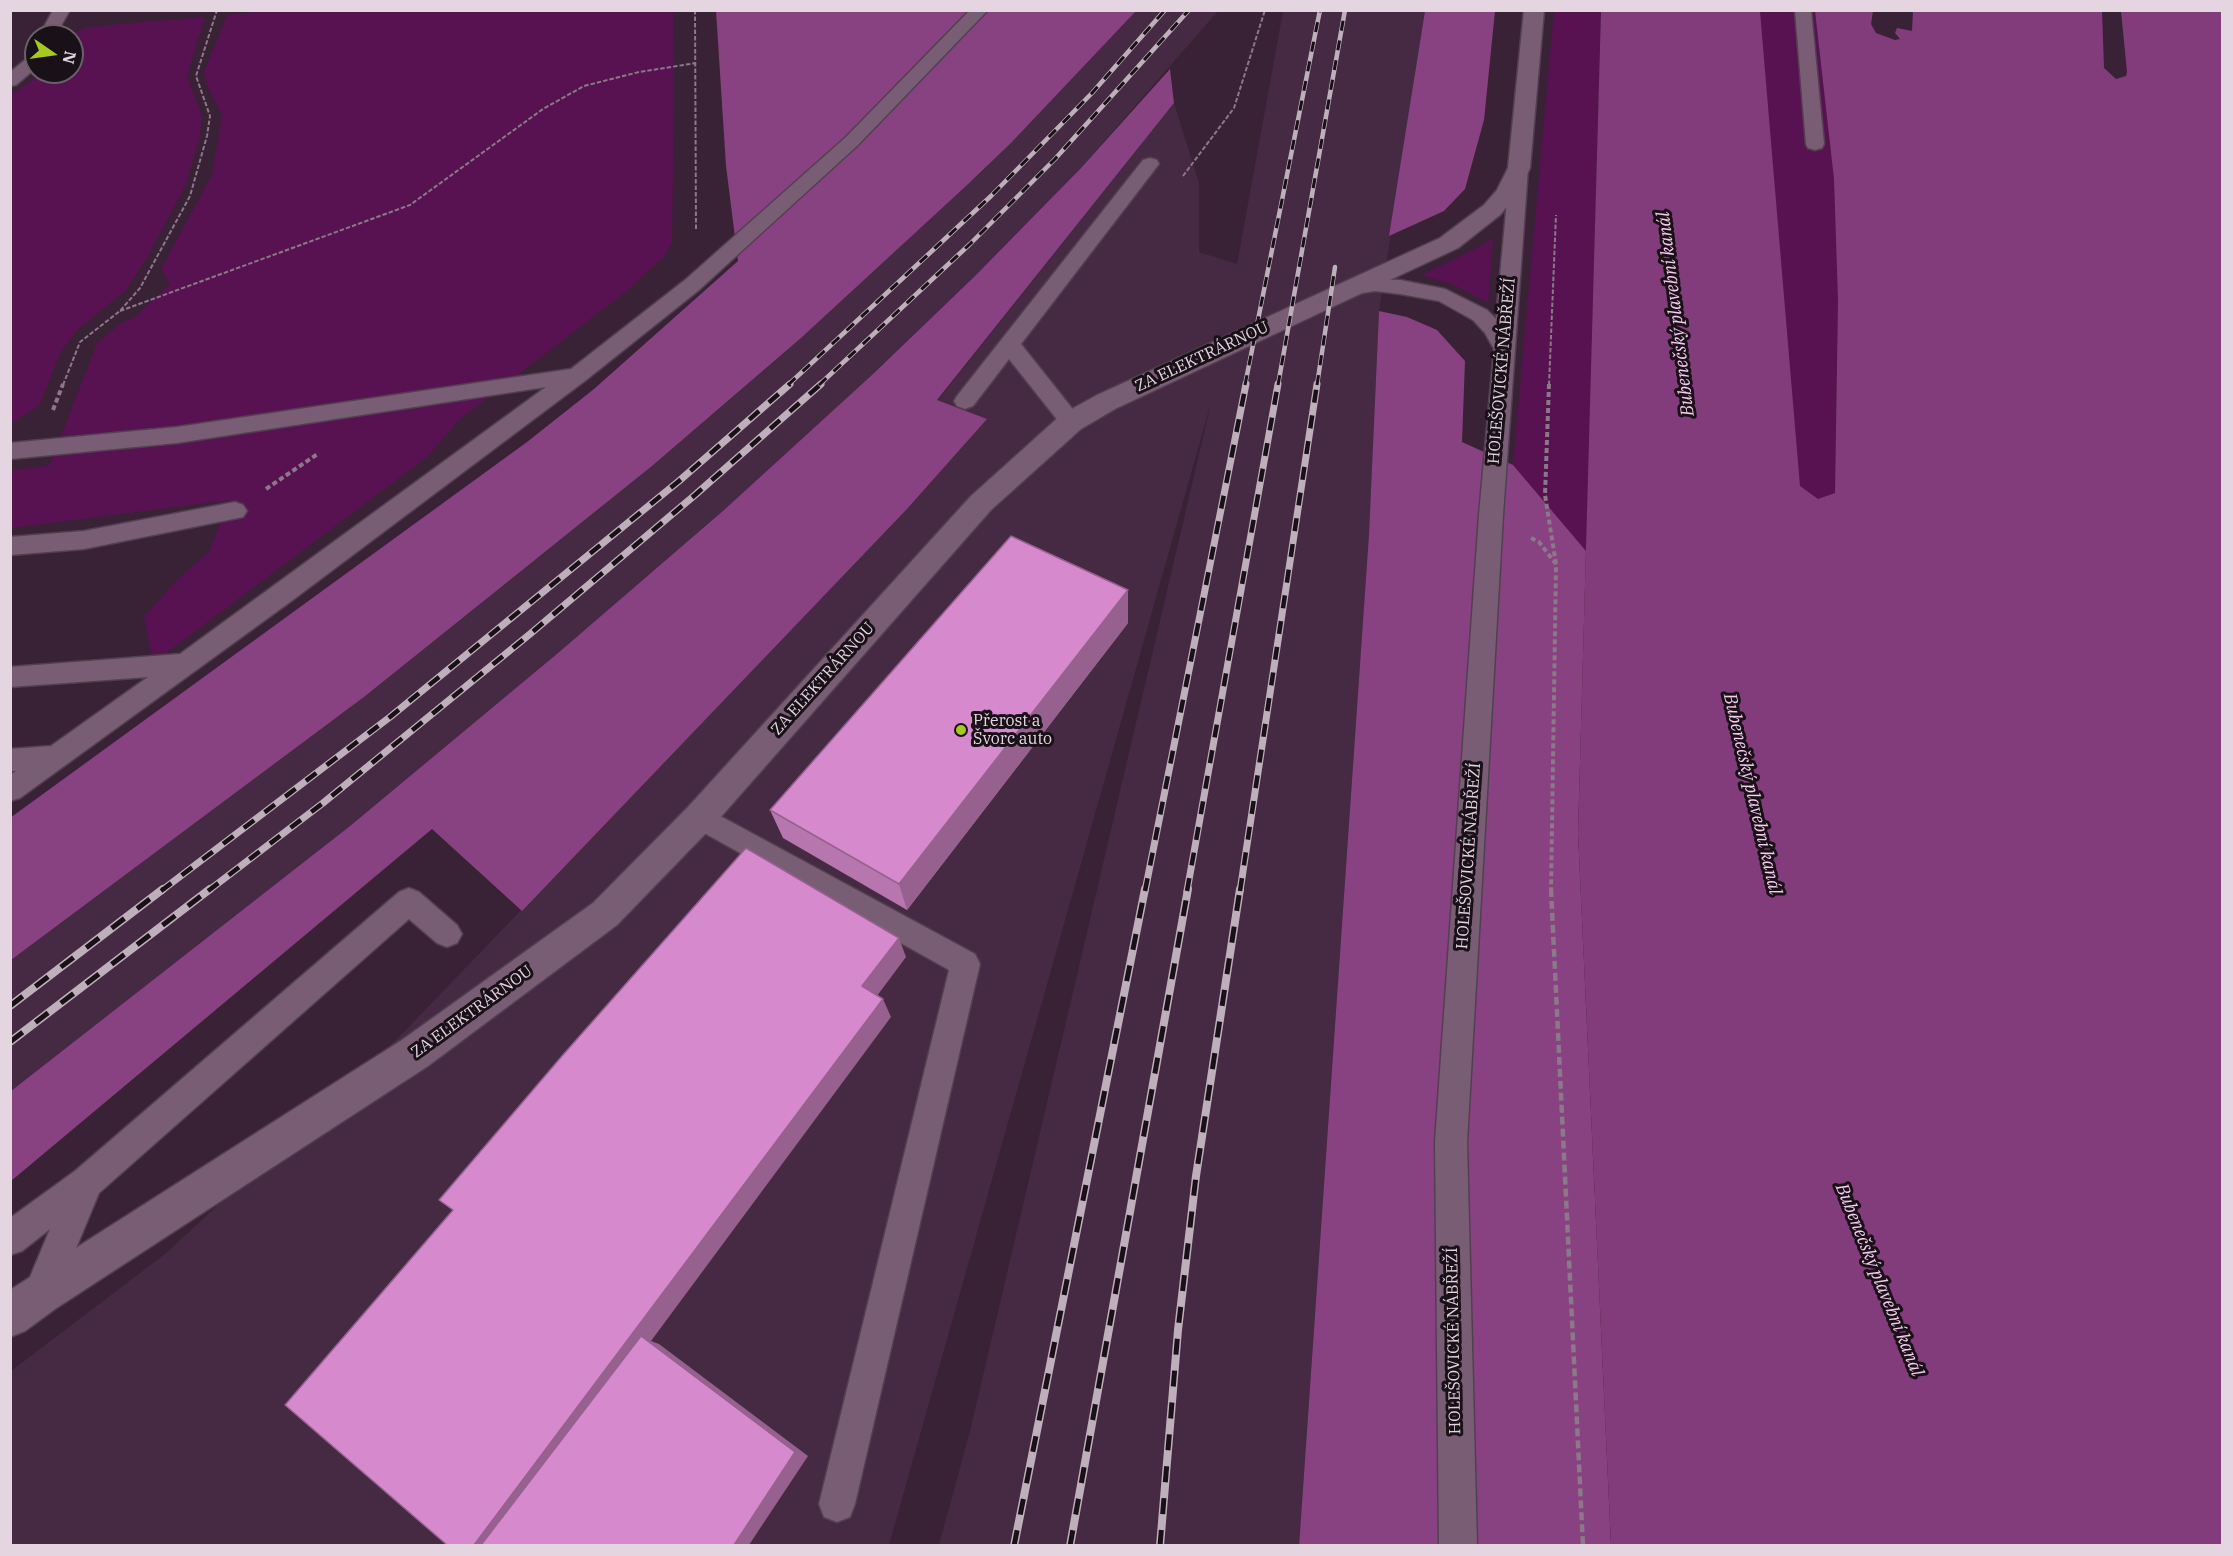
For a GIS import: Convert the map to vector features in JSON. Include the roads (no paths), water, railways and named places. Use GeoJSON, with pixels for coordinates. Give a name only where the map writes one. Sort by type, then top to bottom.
{"type":"FeatureCollection","features":[{"type":"Feature","properties":{"kind":"street","name":"ZA ELEKTRÁRNOU"},"geometry":{"type":"LineString","coordinates":[[10,1316],[40,1294],[415,1053],[605,914],[700,817],[981,503],[1071,422],[1106,402],[1449,243],[1492,210],[1507,192],[1519,168],[1534,10]]}},
{"type":"Feature","properties":{"kind":"lane"},"geometry":{"type":"LineString","coordinates":[[54,24],[62,10]]}},
{"type":"Feature","properties":{"kind":"lane"},"geometry":{"type":"LineString","coordinates":[[10,790],[186,664],[578,375],[693,285],[852,141],[980,10]]}},
{"type":"Feature","properties":{"kind":"lane"},"geometry":{"type":"LineString","coordinates":[[1803,10],[1815,144]]}},
{"type":"Feature","properties":{"kind":"lane"},"geometry":{"type":"LineString","coordinates":[[10,81],[24,70]]}},
{"type":"Feature","properties":{"kind":"lane"},"geometry":{"type":"LineString","coordinates":[[965,401],[1150,164]]}},
{"type":"Feature","properties":{"kind":"lane","name":"HOLEŠOVICKÉ NÁBŘEŽÍ"},"geometry":{"type":"LineString","coordinates":[[1458,1545],[1451,1142],[1491,515],[1519,168]]}},
{"type":"Feature","properties":{"kind":"lane"},"geometry":{"type":"LineString","coordinates":[[1351,288],[1375,285],[1401,287],[1444,296],[1479,315],[1494,329],[1504,348]]}},
{"type":"Feature","properties":{"kind":"lane"},"geometry":{"type":"LineString","coordinates":[[1009,344],[1071,422]]}},
{"type":"Feature","properties":{"kind":"lane"},"geometry":{"type":"LineString","coordinates":[[10,451],[177,435],[578,375]]}},
{"type":"Feature","properties":{"kind":"lane"},"geometry":{"type":"LineString","coordinates":[[10,546],[84,540],[235,511]]}},
{"type":"Feature","properties":{"kind":"lane"},"geometry":{"type":"LineString","coordinates":[[10,677],[186,664]]}},
{"type":"Feature","properties":{"kind":"lane"},"geometry":{"type":"LineString","coordinates":[[10,760],[56,757]]}},
{"type":"Feature","properties":{"kind":"lane"},"geometry":{"type":"LineString","coordinates":[[700,817],[965,964],[837,1504]]}},
{"type":"Feature","properties":{"kind":"lane"},"geometry":{"type":"LineString","coordinates":[[10,1239],[87,1182],[408,901],[447,934]]}},
{"type":"Feature","properties":{"kind":"lane"},"geometry":{"type":"LineString","coordinates":[[40,1294],[87,1182]]}},
{"type":"Feature","properties":{"kind":"water","name":"Bubenečský plavební kanál"},"geometry":{"type":"Polygon","coordinates":[[[1601,11],[1760,11],[1800,486],[1818,499],[1835,493],[1838,300],[1834,179],[1815,11],[1873,11],[1871,24],[1876,33],[1895,40],[1900,39],[1895,33],[1897,28],[1912,31],[1913,11],[2102,11],[2104,68],[2116,79],[2126,76],[2127,72],[2121,11],[2222,11],[2222,1545],[1611,1545],[1578,833],[1601,11]]]}},
{"type":"Feature","properties":{"kind":"railway"},"geometry":{"type":"LineString","coordinates":[[788,385],[991,196],[1092,93],[1165,10]]}},
{"type":"Feature","properties":{"kind":"railway"},"geometry":{"type":"LineString","coordinates":[[819,385],[970,244],[1055,159],[1189,10]]}},
{"type":"Feature","properties":{"kind":"railway"},"geometry":{"type":"LineString","coordinates":[[1245,385],[1320,10]]}},
{"type":"Feature","properties":{"kind":"railway"},"geometry":{"type":"LineString","coordinates":[[1278,385],[1345,10]]}},
{"type":"Feature","properties":{"kind":"railway"},"geometry":{"type":"LineString","coordinates":[[1317,385],[1335,267]]}},
{"type":"Feature","properties":{"kind":"railway"},"geometry":{"type":"LineString","coordinates":[[161,891],[390,717],[679,481],[790,384]]}},
{"type":"Feature","properties":{"kind":"railway"},"geometry":{"type":"LineString","coordinates":[[208,891],[323,803],[530,634],[695,495],[821,384]]}},
{"type":"Feature","properties":{"kind":"railway"},"geometry":{"type":"LineString","coordinates":[[1145,891],[1246,384]]}},
{"type":"Feature","properties":{"kind":"railway"},"geometry":{"type":"LineString","coordinates":[[1187,891],[1278,384]]}},
{"type":"Feature","properties":{"kind":"railway"},"geometry":{"type":"LineString","coordinates":[[1240,891],[1317,384]]}},
{"type":"Feature","properties":{"kind":"railway"},"geometry":{"type":"LineString","coordinates":[[10,1006],[163,889]]}},
{"type":"Feature","properties":{"kind":"railway"},"geometry":{"type":"LineString","coordinates":[[10,1042],[210,889]]}},
{"type":"Feature","properties":{"kind":"railway"},"geometry":{"type":"LineString","coordinates":[[1014,1546],[1145,889]]}},
{"type":"Feature","properties":{"kind":"railway"},"geometry":{"type":"LineString","coordinates":[[1070,1546],[1188,889]]}},
{"type":"Feature","properties":{"kind":"railway"},"geometry":{"type":"LineString","coordinates":[[1160,1546],[1178,1330],[1196,1176],[1240,889]]}},
{"type":"Feature","properties":{"kind":"place","name":"Přerost a Švorc auto"},"geometry":{"type":"Point","coordinates":[961,730]}}]}
